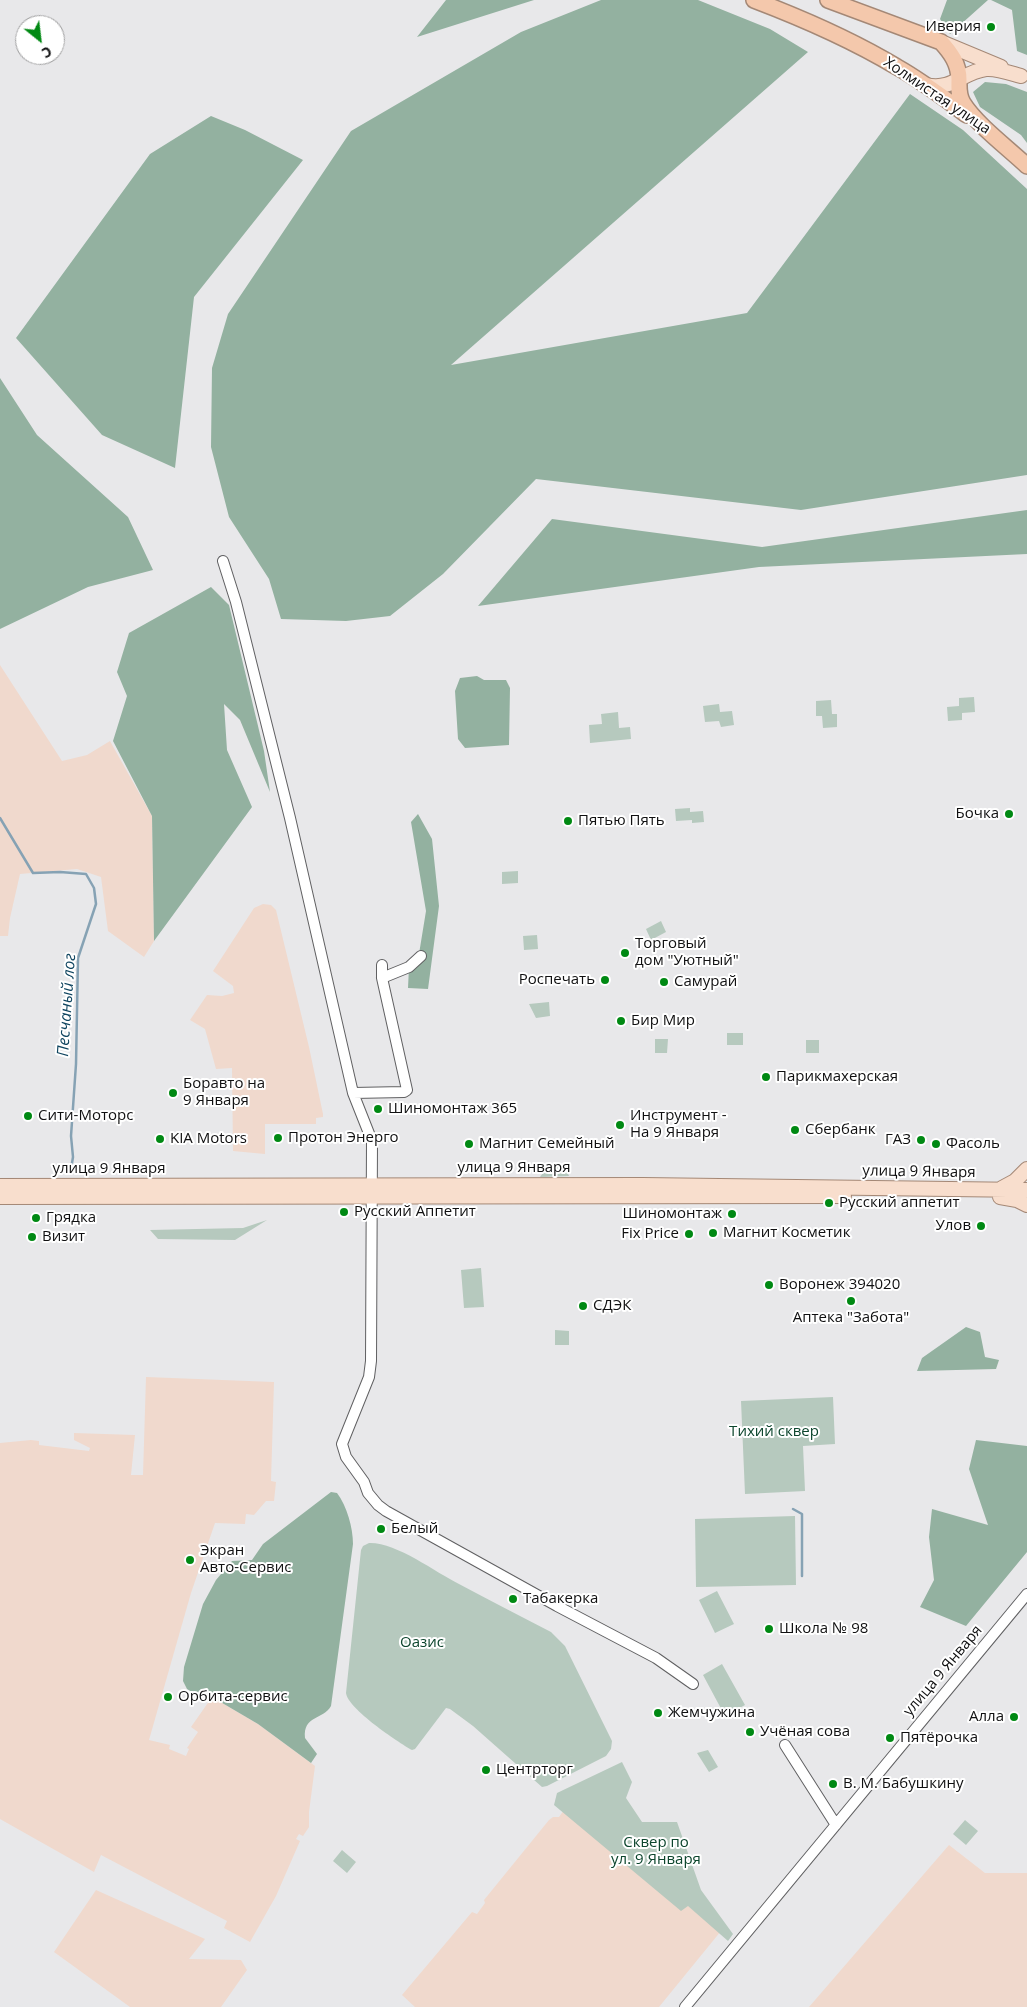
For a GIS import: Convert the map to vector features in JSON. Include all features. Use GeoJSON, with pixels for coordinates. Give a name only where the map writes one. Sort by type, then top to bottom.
{"type":"FeatureCollection","features":[{"type":"Feature","properties":{"kind":"highway","name":"Холмистая улица"},"geometry":{"type":"LineString","coordinates":[[754,0],[803,19],[844,38],[897,67],[926,85],[994,135]]}},
{"type":"Feature","properties":{"kind":"highway"},"geometry":{"type":"LineString","coordinates":[[828,0],[941,42]]}},
{"type":"Feature","properties":{"kind":"highway","name":"Холмистая улица"},"geometry":{"type":"LineString","coordinates":[[941,42],[951,53],[957,66],[958,90],[962,101],[971,114],[994,135]]}},
{"type":"Feature","properties":{"kind":"highway"},"geometry":{"type":"LineString","coordinates":[[994,135],[1027,166]]}},
{"type":"Feature","properties":{"kind":"main road"},"geometry":{"type":"LineString","coordinates":[[941,42],[1024,77]]}},
{"type":"Feature","properties":{"kind":"main road"},"geometry":{"type":"LineString","coordinates":[[926,85],[938,88],[970,73],[986,69],[1000,70],[1024,77]]}},
{"type":"Feature","properties":{"kind":"main road"},"geometry":{"type":"LineString","coordinates":[[1027,1169],[1001,1192],[1027,1205]]}},
{"type":"Feature","properties":{"kind":"main road","name":"улица 9 Января"},"geometry":{"type":"LineString","coordinates":[[0,1197],[643,1184],[1001,1192],[1027,1190]]}},
{"type":"Feature","properties":{"kind":"main road","name":"улица 9 Января"},"geometry":{"type":"LineString","coordinates":[[0,1186],[282,1191]]}},
{"type":"Feature","properties":{"kind":"main road","name":"улица 9 Января"},"geometry":{"type":"LineString","coordinates":[[1001,1192],[1027,1198]]}},
{"type":"Feature","properties":{"kind":"street"},"geometry":{"type":"LineString","coordinates":[[224,561],[290,818],[353,1093],[372,1141],[371,1361],[368,1377],[342,1444],[346,1457],[364,1482],[368,1493],[386,1511],[557,1606],[656,1658],[693,1684]]}},
{"type":"Feature","properties":{"kind":"street"},"geometry":{"type":"LineString","coordinates":[[382,978],[409,967],[421,956]]}},
{"type":"Feature","properties":{"kind":"street"},"geometry":{"type":"LineString","coordinates":[[353,1093],[404,1092],[407,1090],[382,978],[382,965]]}},
{"type":"Feature","properties":{"kind":"street","name":"улица 9 Января"},"geometry":{"type":"LineString","coordinates":[[685,2007],[1027,1594]]}},
{"type":"Feature","properties":{"kind":"street"},"geometry":{"type":"LineString","coordinates":[[785,1745],[836,1825]]}},
{"type":"Feature","properties":{"kind":"shaded area"},"geometry":{"type":"Polygon","coordinates":[[[0,665],[62,761],[87,755],[110,741],[152,816],[154,941],[144,957],[108,931],[101,877],[77,869],[20,874],[8,936],[0,936],[0,665]]]}},
{"type":"Feature","properties":{"kind":"shaded area"},"geometry":{"type":"Polygon","coordinates":[[[263,904],[271,905],[276,910],[323,1114],[323,1117],[316,1118],[316,1124],[265,1124],[265,1154],[233,1151],[232,1068],[216,1069],[205,1029],[190,1020],[207,995],[222,996],[234,993],[233,986],[213,971],[254,908],[263,904]]]}},
{"type":"Feature","properties":{"kind":"shaded area"},"geometry":{"type":"Polygon","coordinates":[[[146,1377],[274,1382],[271,1481],[276,1482],[274,1501],[266,1501],[254,1515],[246,1514],[245,1524],[215,1523],[191,1593],[149,1740],[170,1745],[169,1749],[186,1756],[189,1749],[187,1748],[198,1732],[191,1727],[212,1697],[258,1724],[315,1766],[309,1827],[303,1836],[299,1834],[296,1839],[300,1841],[276,1896],[250,1942],[224,1928],[227,1921],[101,1855],[94,1872],[0,1819],[0,1443],[31,1440],[39,1441],[39,1445],[89,1451],[90,1448],[74,1440],[74,1433],[135,1435],[131,1475],[143,1475],[146,1377]]]}},
{"type":"Feature","properties":{"kind":"shaded area"},"geometry":{"type":"Polygon","coordinates":[[[564,1810],[721,1931],[659,2007],[415,2007],[402,1995],[472,1912],[477,1914],[485,1903],[484,1900],[549,1820],[553,1817],[559,1817],[564,1810]]]}},
{"type":"Feature","properties":{"kind":"shaded area"},"geometry":{"type":"Polygon","coordinates":[[[949,1845],[985,1873],[1027,1873],[1027,2007],[809,2007],[949,1845]]]}},
{"type":"Feature","properties":{"kind":"shaded area"},"geometry":{"type":"Polygon","coordinates":[[[96,1890],[205,1939],[189,1959],[241,1960],[247,1970],[221,2007],[130,2007],[54,1952],[96,1890]]]}},
{"type":"Feature","properties":{"kind":"green space"},"geometry":{"type":"Polygon","coordinates":[[[446,0],[534,0],[417,37],[446,0]]]}},
{"type":"Feature","properties":{"kind":"green space"},"geometry":{"type":"Polygon","coordinates":[[[601,0],[698,0],[770,29],[808,52],[451,365],[747,313],[910,94],[963,130],[1027,189],[1027,475],[801,510],[536,479],[443,574],[390,616],[346,621],[281,619],[269,579],[229,517],[211,447],[212,368],[228,314],[351,131],[521,32],[601,0]]]}},
{"type":"Feature","properties":{"kind":"green space"},"geometry":{"type":"Polygon","coordinates":[[[947,0],[988,0],[950,34],[940,19],[947,0]]]}},
{"type":"Feature","properties":{"kind":"green space"},"geometry":{"type":"Polygon","coordinates":[[[991,0],[1027,0],[1027,55],[1017,51],[1012,10],[991,0]]]}},
{"type":"Feature","properties":{"kind":"green space"},"geometry":{"type":"Polygon","coordinates":[[[985,82],[1006,84],[1027,92],[1027,143],[1021,135],[980,107],[973,92],[985,82]]]}},
{"type":"Feature","properties":{"kind":"green space"},"geometry":{"type":"Polygon","coordinates":[[[211,116],[245,130],[303,160],[194,297],[175,468],[102,435],[16,338],[150,154],[211,116]]]}},
{"type":"Feature","properties":{"kind":"green space"},"geometry":{"type":"Polygon","coordinates":[[[0,378],[37,435],[128,517],[153,570],[88,587],[0,629],[0,378]]]}},
{"type":"Feature","properties":{"kind":"green space"},"geometry":{"type":"Polygon","coordinates":[[[1027,510],[1027,554],[759,567],[478,606],[552,519],[762,547],[1027,510]]]}},
{"type":"Feature","properties":{"kind":"green space"},"geometry":{"type":"Polygon","coordinates":[[[211,587],[229,605],[264,751],[270,792],[240,720],[224,704],[227,750],[252,807],[154,941],[152,816],[113,741],[127,696],[117,672],[129,633],[211,587]]]}},
{"type":"Feature","properties":{"kind":"green space"},"geometry":{"type":"Polygon","coordinates":[[[477,676],[484,680],[506,680],[510,688],[509,745],[465,748],[458,739],[455,691],[460,678],[477,676]]]}},
{"type":"Feature","properties":{"kind":"green space"},"geometry":{"type":"Polygon","coordinates":[[[974,697],[975,712],[962,713],[962,720],[948,721],[947,707],[959,706],[959,698],[974,697]]]}},
{"type":"Feature","properties":{"kind":"green space"},"geometry":{"type":"Polygon","coordinates":[[[831,700],[832,714],[837,714],[837,727],[823,728],[822,716],[816,716],[816,701],[831,700]]]}},
{"type":"Feature","properties":{"kind":"green space"},"geometry":{"type":"Polygon","coordinates":[[[719,704],[720,712],[732,711],[734,725],[721,727],[719,721],[705,722],[703,706],[719,704]]]}},
{"type":"Feature","properties":{"kind":"green space"},"geometry":{"type":"Polygon","coordinates":[[[618,712],[619,728],[630,727],[631,739],[590,743],[589,725],[602,724],[601,714],[618,712]]]}},
{"type":"Feature","properties":{"kind":"green space"},"geometry":{"type":"Polygon","coordinates":[[[690,808],[690,812],[703,811],[704,822],[692,823],[692,820],[676,821],[675,809],[690,808]]]}},
{"type":"Feature","properties":{"kind":"green space"},"geometry":{"type":"Polygon","coordinates":[[[418,814],[432,839],[439,906],[428,989],[408,988],[409,967],[418,960],[426,911],[411,822],[418,814]]]}},
{"type":"Feature","properties":{"kind":"green space"},"geometry":{"type":"Polygon","coordinates":[[[518,871],[518,883],[502,884],[502,872],[518,871]]]}},
{"type":"Feature","properties":{"kind":"green space"},"geometry":{"type":"Polygon","coordinates":[[[661,921],[666,932],[651,940],[646,929],[661,921]]]}},
{"type":"Feature","properties":{"kind":"green space"},"geometry":{"type":"Polygon","coordinates":[[[537,935],[538,949],[524,950],[523,936],[537,935]]]}},
{"type":"Feature","properties":{"kind":"green space"},"geometry":{"type":"Polygon","coordinates":[[[549,1002],[550,1016],[536,1018],[529,1004],[549,1002]]]}},
{"type":"Feature","properties":{"kind":"green space"},"geometry":{"type":"Polygon","coordinates":[[[727,1033],[743,1033],[743,1045],[727,1045],[727,1033]]]}},
{"type":"Feature","properties":{"kind":"green space"},"geometry":{"type":"Polygon","coordinates":[[[655,1039],[668,1039],[667,1053],[655,1053],[655,1039]]]}},
{"type":"Feature","properties":{"kind":"green space"},"geometry":{"type":"Polygon","coordinates":[[[806,1040],[819,1040],[819,1053],[806,1053],[806,1040]]]}},
{"type":"Feature","properties":{"kind":"green space"},"geometry":{"type":"Polygon","coordinates":[[[548,1166],[565,1167],[569,1176],[540,1177],[548,1166]]]}},
{"type":"Feature","properties":{"kind":"green space"},"geometry":{"type":"Polygon","coordinates":[[[267,1220],[235,1240],[158,1239],[150,1230],[243,1228],[267,1220]]]}},
{"type":"Feature","properties":{"kind":"green space"},"geometry":{"type":"Polygon","coordinates":[[[481,1268],[484,1307],[464,1308],[461,1270],[481,1268]]]}},
{"type":"Feature","properties":{"kind":"green space"},"geometry":{"type":"Polygon","coordinates":[[[966,1327],[980,1332],[985,1357],[999,1360],[996,1369],[917,1371],[922,1358],[966,1327]]]}},
{"type":"Feature","properties":{"kind":"green space"},"geometry":{"type":"Polygon","coordinates":[[[555,1330],[569,1331],[569,1345],[555,1345],[555,1330]]]}},
{"type":"Feature","properties":{"kind":"green space","name":"Тихий сквер"},"geometry":{"type":"Polygon","coordinates":[[[833,1397],[835,1444],[803,1446],[805,1491],[745,1494],[741,1401],[833,1397]]]}},
{"type":"Feature","properties":{"kind":"green space"},"geometry":{"type":"Polygon","coordinates":[[[976,1440],[1027,1446],[1027,1552],[966,1626],[920,1607],[934,1580],[929,1537],[932,1509],[988,1525],[969,1469],[976,1440]]]}},
{"type":"Feature","properties":{"kind":"green space"},"geometry":{"type":"Polygon","coordinates":[[[331,1492],[337,1493],[341,1498],[351,1524],[353,1544],[331,1706],[323,1714],[310,1721],[305,1731],[305,1738],[317,1754],[311,1763],[258,1724],[212,1697],[187,1689],[183,1681],[184,1667],[203,1604],[216,1580],[232,1561],[252,1560],[263,1544],[331,1492]]]}},
{"type":"Feature","properties":{"kind":"green space"},"geometry":{"type":"Polygon","coordinates":[[[795,1516],[796,1585],[696,1587],[695,1519],[795,1516]]]}},
{"type":"Feature","properties":{"kind":"green space","name":"Оазис"},"geometry":{"type":"Polygon","coordinates":[[[369,1543],[380,1544],[403,1552],[459,1584],[551,1632],[565,1646],[612,1741],[611,1749],[606,1756],[542,1787],[473,1726],[450,1709],[446,1708],[415,1749],[412,1750],[385,1733],[355,1708],[346,1693],[361,1550],[363,1546],[369,1543]]]}},
{"type":"Feature","properties":{"kind":"green space"},"geometry":{"type":"Polygon","coordinates":[[[717,1591],[734,1624],[715,1633],[699,1600],[717,1591]]]}},
{"type":"Feature","properties":{"kind":"green space"},"geometry":{"type":"Polygon","coordinates":[[[722,1664],[745,1705],[725,1716],[703,1675],[722,1664]]]}},
{"type":"Feature","properties":{"kind":"green space"},"geometry":{"type":"Polygon","coordinates":[[[708,1750],[718,1767],[709,1772],[697,1753],[708,1750]]]}},
{"type":"Feature","properties":{"kind":"green space","name":"Сквер по ул. 9 Января"},"geometry":{"type":"Polygon","coordinates":[[[622,1762],[632,1782],[626,1798],[642,1822],[677,1822],[701,1890],[733,1934],[728,1941],[688,1906],[681,1911],[554,1805],[557,1793],[622,1762]]]}},
{"type":"Feature","properties":{"kind":"green space"},"geometry":{"type":"Polygon","coordinates":[[[965,1820],[978,1831],[966,1845],[953,1834],[965,1820]]]}},
{"type":"Feature","properties":{"kind":"green space"},"geometry":{"type":"Polygon","coordinates":[[[342,1850],[356,1862],[347,1873],[333,1861],[342,1850]]]}},
{"type":"Feature","properties":{"kind":"waterway","name":"Песчаный лог"},"geometry":{"type":"LineString","coordinates":[[0,818],[33,873],[60,872],[86,874],[94,888],[96,904],[78,958],[76,1064],[71,1136],[73,1157],[71,1169]]}},
{"type":"Feature","properties":{"kind":"waterway"},"geometry":{"type":"LineString","coordinates":[[793,1509],[802,1514],[802,1576]]}},
{"type":"Feature","properties":{"kind":"place","name":"Иверия"},"geometry":{"type":"Point","coordinates":[991,27]}},
{"type":"Feature","properties":{"kind":"place","name":"Бочка"},"geometry":{"type":"Point","coordinates":[1009,814]}},
{"type":"Feature","properties":{"kind":"place","name":"Пятью Пять"},"geometry":{"type":"Point","coordinates":[568,821]}},
{"type":"Feature","properties":{"kind":"place","name":"Торговый дом \"Уютный\""},"geometry":{"type":"Point","coordinates":[625,953]}},
{"type":"Feature","properties":{"kind":"place","name":"Роспечать"},"geometry":{"type":"Point","coordinates":[605,980]}},
{"type":"Feature","properties":{"kind":"place","name":"Самурай"},"geometry":{"type":"Point","coordinates":[664,982]}},
{"type":"Feature","properties":{"kind":"place","name":"Бир Мир"},"geometry":{"type":"Point","coordinates":[621,1021]}},
{"type":"Feature","properties":{"kind":"place","name":"Парикмахерская"},"geometry":{"type":"Point","coordinates":[766,1077]}},
{"type":"Feature","properties":{"kind":"place","name":"Боравто на 9 Января"},"geometry":{"type":"Point","coordinates":[173,1093]}},
{"type":"Feature","properties":{"kind":"place","name":"Шиномонтаж 365"},"geometry":{"type":"Point","coordinates":[378,1109]}},
{"type":"Feature","properties":{"kind":"place","name":"Сити-Моторс"},"geometry":{"type":"Point","coordinates":[28,1116]}},
{"type":"Feature","properties":{"kind":"place","name":"Инструмент - На 9 Января"},"geometry":{"type":"Point","coordinates":[620,1125]}},
{"type":"Feature","properties":{"kind":"place","name":"Сбербанк"},"geometry":{"type":"Point","coordinates":[795,1130]}},
{"type":"Feature","properties":{"kind":"place","name":"Протон Энерго"},"geometry":{"type":"Point","coordinates":[278,1138]}},
{"type":"Feature","properties":{"kind":"place","name":"KIA Motors"},"geometry":{"type":"Point","coordinates":[160,1139]}},
{"type":"Feature","properties":{"kind":"place","name":"ГАЗ"},"geometry":{"type":"Point","coordinates":[921,1140]}},
{"type":"Feature","properties":{"kind":"place","name":"Магнит Семейный"},"geometry":{"type":"Point","coordinates":[469,1144]}},
{"type":"Feature","properties":{"kind":"place","name":"Фасоль"},"geometry":{"type":"Point","coordinates":[936,1144]}},
{"type":"Feature","properties":{"kind":"place","name":"Русский аппетит"},"geometry":{"type":"Point","coordinates":[829,1203]}},
{"type":"Feature","properties":{"kind":"place","name":"Русский Аппетит"},"geometry":{"type":"Point","coordinates":[344,1212]}},
{"type":"Feature","properties":{"kind":"place","name":"Шиномонтаж"},"geometry":{"type":"Point","coordinates":[732,1214]}},
{"type":"Feature","properties":{"kind":"place","name":"Грядка"},"geometry":{"type":"Point","coordinates":[36,1218]}},
{"type":"Feature","properties":{"kind":"place","name":"Улов"},"geometry":{"type":"Point","coordinates":[981,1226]}},
{"type":"Feature","properties":{"kind":"place","name":"Магнит Косметик"},"geometry":{"type":"Point","coordinates":[713,1233]}},
{"type":"Feature","properties":{"kind":"place","name":"Fix Price"},"geometry":{"type":"Point","coordinates":[689,1234]}},
{"type":"Feature","properties":{"kind":"place","name":"Визит"},"geometry":{"type":"Point","coordinates":[32,1237]}},
{"type":"Feature","properties":{"kind":"place","name":"Воронеж 394020"},"geometry":{"type":"Point","coordinates":[769,1285]}},
{"type":"Feature","properties":{"kind":"place","name":"Аптека \"Забота\""},"geometry":{"type":"Point","coordinates":[851,1301]}},
{"type":"Feature","properties":{"kind":"place","name":"СДЭК"},"geometry":{"type":"Point","coordinates":[583,1306]}},
{"type":"Feature","properties":{"kind":"place","name":"Белый"},"geometry":{"type":"Point","coordinates":[381,1529]}},
{"type":"Feature","properties":{"kind":"place","name":"Экран Авто-Сервис"},"geometry":{"type":"Point","coordinates":[190,1560]}},
{"type":"Feature","properties":{"kind":"place","name":"Табакерка"},"geometry":{"type":"Point","coordinates":[513,1599]}},
{"type":"Feature","properties":{"kind":"place","name":"Школа № 98"},"geometry":{"type":"Point","coordinates":[769,1629]}},
{"type":"Feature","properties":{"kind":"place","name":"Орбита-сервис"},"geometry":{"type":"Point","coordinates":[168,1697]}},
{"type":"Feature","properties":{"kind":"place","name":"Жемчужина"},"geometry":{"type":"Point","coordinates":[658,1713]}},
{"type":"Feature","properties":{"kind":"place","name":"Алла"},"geometry":{"type":"Point","coordinates":[1014,1717]}},
{"type":"Feature","properties":{"kind":"place","name":"Учёная сова"},"geometry":{"type":"Point","coordinates":[750,1732]}},
{"type":"Feature","properties":{"kind":"place","name":"Пятёрочка"},"geometry":{"type":"Point","coordinates":[890,1738]}},
{"type":"Feature","properties":{"kind":"place","name":"Центрторг"},"geometry":{"type":"Point","coordinates":[486,1770]}},
{"type":"Feature","properties":{"kind":"place","name":"В. М. Бабушкину"},"geometry":{"type":"Point","coordinates":[833,1784]}}]}
